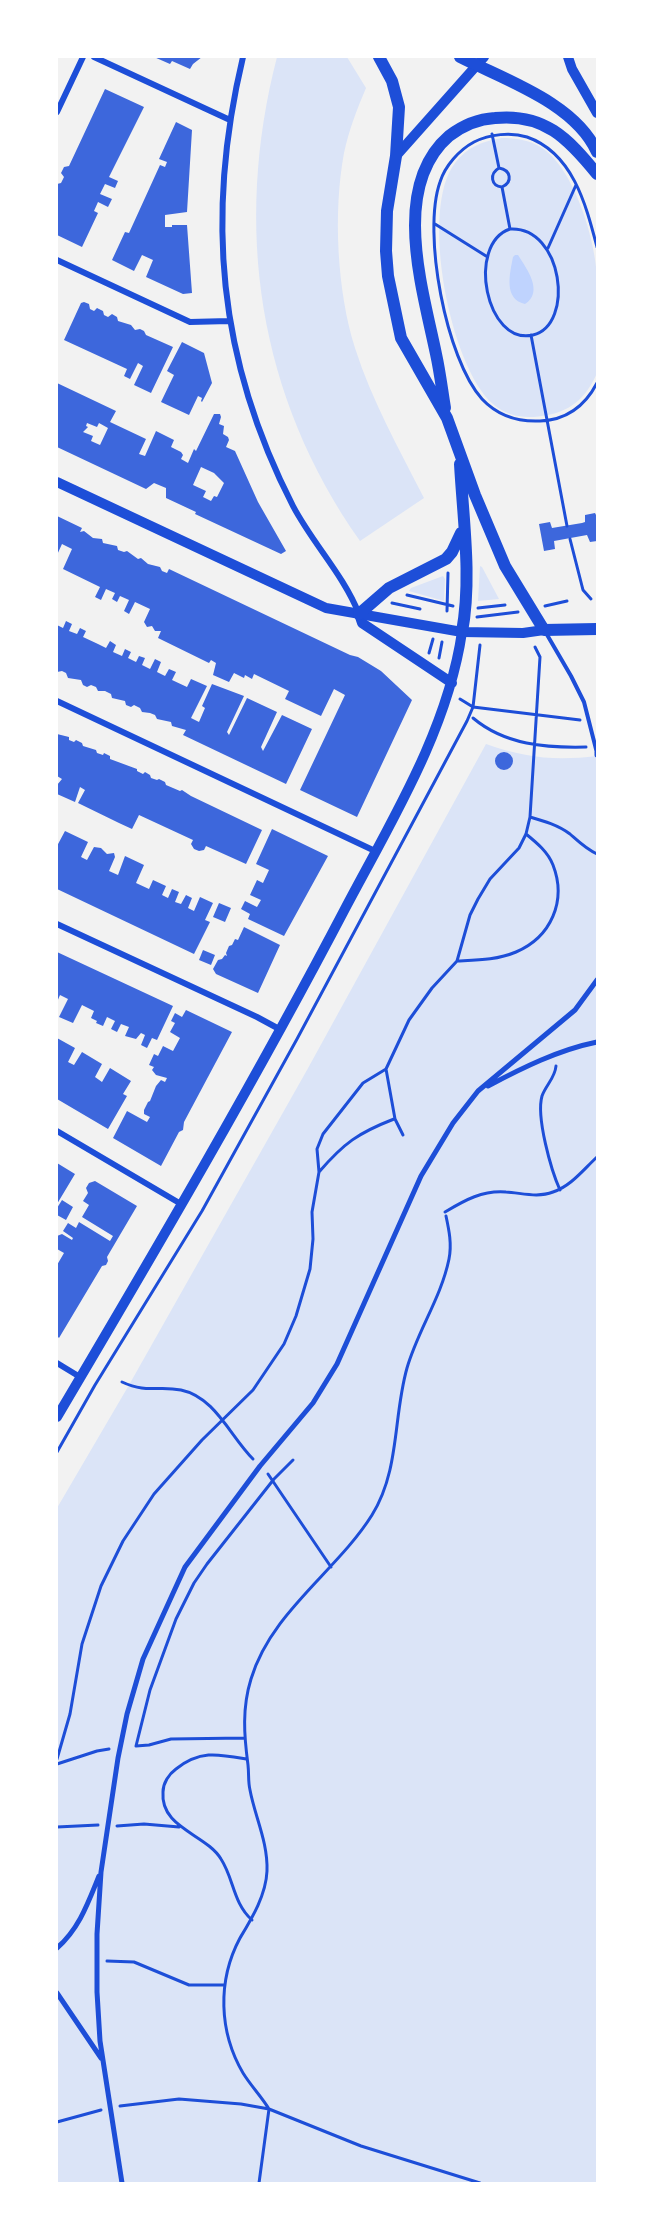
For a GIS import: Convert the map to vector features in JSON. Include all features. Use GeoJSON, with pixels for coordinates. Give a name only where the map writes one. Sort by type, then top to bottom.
{"type":"FeatureCollection","features":[{"type":"Feature","properties":{"kind":"main road"},"geometry":{"type":"LineString","coordinates":[[379,57],[392,81],[399,107],[396,156],[389,191],[386,227],[388,276],[401,338],[447,418]]}},
{"type":"Feature","properties":{"kind":"main road"},"geometry":{"type":"LineString","coordinates":[[459,57],[480,61],[552,104],[577,124],[597,152]]}},
{"type":"Feature","properties":{"kind":"main road"},"geometry":{"type":"LineString","coordinates":[[597,174],[571,143],[559,133],[535,120],[520,117],[489,118],[472,122],[441,143],[424,170],[419,196],[417,252],[421,288],[436,353],[447,418],[459,454],[505,566],[544,630],[597,629]]}},
{"type":"Feature","properties":{"kind":"main road"},"geometry":{"type":"LineString","coordinates":[[459,454],[465,607],[462,632]]}},
{"type":"Feature","properties":{"kind":"main road"},"geometry":{"type":"LineString","coordinates":[[359,614],[389,588],[446,559],[463,530]]}},
{"type":"Feature","properties":{"kind":"street"},"geometry":{"type":"LineString","coordinates":[[57,112],[83,57]]}},
{"type":"Feature","properties":{"kind":"street"},"geometry":{"type":"LineString","coordinates":[[94,57],[230,120]]}},
{"type":"Feature","properties":{"kind":"street"},"geometry":{"type":"LineString","coordinates":[[243,57],[230,120],[224,167],[222,228],[229,321],[244,386],[263,441],[298,515],[350,592],[362,623],[432,666],[453,683]]}},
{"type":"Feature","properties":{"kind":"street"},"geometry":{"type":"LineString","coordinates":[[568,57],[572,69],[597,113]]}},
{"type":"Feature","properties":{"kind":"street"},"geometry":{"type":"LineString","coordinates":[[396,156],[480,61]]}},
{"type":"Feature","properties":{"kind":"street"},"geometry":{"type":"LineString","coordinates":[[57,261],[190,322],[229,321]]}},
{"type":"Feature","properties":{"kind":"street"},"geometry":{"type":"LineString","coordinates":[[57,482],[326,608],[462,632],[523,633],[544,630]]}},
{"type":"Feature","properties":{"kind":"street"},"geometry":{"type":"LineString","coordinates":[[57,1417],[281,1030],[375,851],[433,736],[453,683],[462,632]]}},
{"type":"Feature","properties":{"kind":"street"},"geometry":{"type":"LineString","coordinates":[[57,701],[375,851]]}},
{"type":"Feature","properties":{"kind":"street"},"geometry":{"type":"LineString","coordinates":[[57,924],[281,1030]]}},
{"type":"Feature","properties":{"kind":"street"},"geometry":{"type":"LineString","coordinates":[[122,2183],[103,2060],[96,1961],[100,1872],[120,1747],[143,1659],[185,1567],[260,1466],[313,1403],[337,1364],[421,1176],[453,1123],[478,1091],[575,1010],[597,980]]}},
{"type":"Feature","properties":{"kind":"street"},"geometry":{"type":"LineString","coordinates":[[478,1091],[544,1059],[597,1042]]}},
{"type":"Feature","properties":{"kind":"street"},"geometry":{"type":"LineString","coordinates":[[57,1131],[181,1204]]}},
{"type":"Feature","properties":{"kind":"street"},"geometry":{"type":"LineString","coordinates":[[57,1363],[80,1377]]}},
{"type":"Feature","properties":{"kind":"street"},"geometry":{"type":"LineString","coordinates":[[57,1948],[80,1922],[100,1872]]}},
{"type":"Feature","properties":{"kind":"street"},"geometry":{"type":"LineString","coordinates":[[57,1992],[103,2060]]}},
{"type":"Feature","properties":{"kind":"lane"},"geometry":{"type":"LineString","coordinates":[[544,630],[584,702],[597,754]]}},
{"type":"Feature","properties":{"kind":"path"},"geometry":{"type":"LineString","coordinates":[[492,135],[499,168]]}},
{"type":"Feature","properties":{"kind":"path"},"geometry":{"type":"LineString","coordinates":[[597,247],[589,219],[566,164],[541,144],[517,135],[492,135],[468,145],[448,166],[440,180],[436,197],[435,224],[440,288],[451,335],[469,381],[482,399],[495,410],[512,418],[529,422],[548,421],[583,404],[597,383]]}},
{"type":"Feature","properties":{"kind":"path"},"geometry":{"type":"LineString","coordinates":[[499,168],[504,169],[510,179],[502,187],[497,187],[493,183],[492,176],[499,168]]}},
{"type":"Feature","properties":{"kind":"path"},"geometry":{"type":"LineString","coordinates":[[548,248],[576,185]]}},
{"type":"Feature","properties":{"kind":"path"},"geometry":{"type":"LineString","coordinates":[[502,187],[510,229]]}},
{"type":"Feature","properties":{"kind":"path"},"geometry":{"type":"LineString","coordinates":[[435,224],[486,256]]}},
{"type":"Feature","properties":{"kind":"path"},"geometry":{"type":"LineString","coordinates":[[510,229],[530,232],[539,238],[548,248],[556,278],[558,304],[552,320],[546,328],[531,335],[510,332],[498,320],[488,292],[486,256],[496,238],[510,229]]}},
{"type":"Feature","properties":{"kind":"path"},"geometry":{"type":"LineString","coordinates":[[531,335],[567,526]]}},
{"type":"Feature","properties":{"kind":"path"},"geometry":{"type":"LineString","coordinates":[[570,539],[583,590],[591,599]]}},
{"type":"Feature","properties":{"kind":"path"},"geometry":{"type":"LineString","coordinates":[[447,611],[448,568]]}},
{"type":"Feature","properties":{"kind":"path"},"geometry":{"type":"LineString","coordinates":[[403,594],[455,606]]}},
{"type":"Feature","properties":{"kind":"path"},"geometry":{"type":"LineString","coordinates":[[392,603],[427,611]]}},
{"type":"Feature","properties":{"kind":"path"},"geometry":{"type":"LineString","coordinates":[[476,608],[503,607]]}},
{"type":"Feature","properties":{"kind":"path"},"geometry":{"type":"LineString","coordinates":[[483,617],[508,615]]}},
{"type":"Feature","properties":{"kind":"path"},"geometry":{"type":"LineString","coordinates":[[432,666],[435,628]]}},
{"type":"Feature","properties":{"kind":"path"},"geometry":{"type":"LineString","coordinates":[[432,666],[442,642]]}},
{"type":"Feature","properties":{"kind":"path"},"geometry":{"type":"LineString","coordinates":[[57,1452],[202,1211],[467,721],[472,707],[480,646]]}},
{"type":"Feature","properties":{"kind":"path"},"geometry":{"type":"LineString","coordinates":[[403,1135],[395,1119],[386,1070],[409,1020],[432,988],[457,961],[470,915],[484,888],[519,848],[526,834],[530,817],[538,716],[540,657],[535,647]]}},
{"type":"Feature","properties":{"kind":"path"},"geometry":{"type":"LineString","coordinates":[[472,707],[589,721]]}},
{"type":"Feature","properties":{"kind":"path"},"geometry":{"type":"LineString","coordinates":[[473,718],[500,735],[536,745],[586,747]]}},
{"type":"Feature","properties":{"kind":"path"},"geometry":{"type":"LineString","coordinates":[[530,817],[549,822],[597,854]]}},
{"type":"Feature","properties":{"kind":"path"},"geometry":{"type":"LineString","coordinates":[[457,961],[501,957],[517,952],[539,939],[552,921],[557,905],[558,883],[553,864],[543,848],[526,834]]}},
{"type":"Feature","properties":{"kind":"path"},"geometry":{"type":"LineString","coordinates":[[556,1067],[555,1075],[547,1085],[542,1097],[540,1109],[553,1174],[560,1190]]}},
{"type":"Feature","properties":{"kind":"path"},"geometry":{"type":"LineString","coordinates":[[57,1759],[70,1714],[82,1644],[101,1586],[123,1541],[154,1494],[186,1457],[253,1390],[284,1344],[296,1316],[310,1269],[313,1239],[312,1212],[319,1172],[317,1149],[323,1134],[363,1083],[386,1070]]}},
{"type":"Feature","properties":{"kind":"path"},"geometry":{"type":"LineString","coordinates":[[319,1172],[340,1148],[364,1131],[395,1119]]}},
{"type":"Feature","properties":{"kind":"path"},"geometry":{"type":"LineString","coordinates":[[259,2183],[269,2109],[244,2074],[231,2047],[224,2015],[224,1985],[233,1952],[252,1920],[267,1871],[264,1838],[250,1789],[244,1738],[244,1707],[251,1677],[259,1659],[285,1618],[358,1536],[374,1512],[386,1484],[393,1457],[406,1370],[446,1272],[451,1241],[446,1214],[481,1193],[504,1192],[538,1195],[560,1190],[573,1181],[597,1157]]}},
{"type":"Feature","properties":{"kind":"path"},"geometry":{"type":"LineString","coordinates":[[122,1382],[136,1389],[178,1389],[192,1392],[205,1400],[245,1451],[274,1479],[331,1567]]}},
{"type":"Feature","properties":{"kind":"path"},"geometry":{"type":"LineString","coordinates":[[136,1746],[150,1690],[176,1618],[190,1591],[207,1564],[274,1479],[293,1460]]}},
{"type":"Feature","properties":{"kind":"path"},"geometry":{"type":"LineString","coordinates":[[57,1764],[97,1750],[149,1745],[171,1739],[244,1738]]}},
{"type":"Feature","properties":{"kind":"path"},"geometry":{"type":"LineString","coordinates":[[246,1759],[218,1754],[196,1756],[173,1772],[163,1786],[162,1800],[170,1816],[181,1827],[214,1849],[221,1858],[241,1909],[252,1920]]}},
{"type":"Feature","properties":{"kind":"path"},"geometry":{"type":"LineString","coordinates":[[57,1827],[82,1825]]}},
{"type":"Feature","properties":{"kind":"path"},"geometry":{"type":"LineString","coordinates":[[136,1825],[181,1827]]}},
{"type":"Feature","properties":{"kind":"path"},"geometry":{"type":"LineString","coordinates":[[96,1961],[134,1962],[189,1985],[224,1985]]}},
{"type":"Feature","properties":{"kind":"path"},"geometry":{"type":"LineString","coordinates":[[57,2122],[109,2108],[179,2099],[241,2104],[269,2109],[361,2146],[480,2183]]}},
{"type":"Feature","properties":{"kind":"shaded area"},"geometry":{"type":"Polygon","coordinates":[[[277,57],[347,57],[366,88],[348,136],[341,176],[338,226],[344,302],[355,348],[369,387],[424,498],[360,541],[325,486],[298,428],[277,369],[264,308],[257,247],[257,184],[264,121],[277,57]]]}},
{"type":"Feature","properties":{"kind":"shaded area"},"geometry":{"type":"Polygon","coordinates":[[[502,138],[522,140],[537,145],[553,158],[564,172],[581,206],[595,260],[598,300],[597,373],[589,389],[572,406],[557,413],[541,416],[512,415],[499,409],[478,385],[464,357],[444,287],[440,250],[440,215],[445,185],[455,163],[465,153],[482,143],[502,138]]]}},
{"type":"Feature","properties":{"kind":"shaded area"},"geometry":{"type":"Polygon","coordinates":[[[480,566],[482,567],[499,599],[478,601],[480,566]]]}},
{"type":"Feature","properties":{"kind":"shaded area"},"geometry":{"type":"Polygon","coordinates":[[[443,576],[445,579],[444,601],[409,591],[411,588],[443,576]]]}},
{"type":"Feature","properties":{"kind":"shaded area"},"geometry":{"type":"Polygon","coordinates":[[[486,744],[541,757],[597,756],[597,2183],[57,2183],[57,1508],[307,1070],[486,744]]]}},
{"type":"Feature","properties":{"kind":"water"},"geometry":{"type":"Polygon","coordinates":[[[515,255],[518,255],[526,267],[534,287],[531,299],[525,304],[513,297],[511,291],[511,270],[515,255]]]}},
{"type":"Feature","properties":{"kind":"building"},"geometry":{"type":"Polygon","coordinates":[[[154,57],[202,57],[190,69],[172,61],[170,64],[154,57]]]}},
{"type":"Feature","properties":{"kind":"building"},"geometry":{"type":"Polygon","coordinates":[[[105,89],[144,107],[109,177],[118,181],[115,188],[105,184],[100,194],[112,199],[108,207],[98,202],[94,211],[98,213],[82,247],[57,235],[57,184],[61,183],[64,177],[61,173],[64,167],[69,166],[105,89]]]}},
{"type":"Feature","properties":{"kind":"building"},"geometry":{"type":"Polygon","coordinates":[[[176,122],[192,130],[187,212],[165,215],[165,227],[187,225],[192,293],[183,294],[146,277],[153,260],[142,255],[134,271],[112,260],[125,232],[129,233],[160,165],[165,167],[167,162],[159,159],[176,122]]]}},
{"type":"Feature","properties":{"kind":"building"},"geometry":{"type":"Polygon","coordinates":[[[81,303],[89,304],[90,309],[94,311],[97,308],[108,317],[112,314],[117,317],[118,321],[131,325],[135,330],[140,329],[146,335],[173,347],[151,393],[134,385],[143,366],[138,363],[130,379],[124,376],[127,369],[64,340],[81,303]]]}},
{"type":"Feature","properties":{"kind":"building"},"geometry":{"type":"Polygon","coordinates":[[[182,342],[204,353],[212,383],[202,402],[202,398],[198,396],[189,415],[161,402],[174,375],[167,371],[182,342]]]}},
{"type":"Feature","properties":{"kind":"building"},"geometry":{"type":"Polygon","coordinates":[[[57,383],[116,411],[110,422],[146,439],[139,454],[145,456],[156,431],[174,440],[171,447],[181,452],[183,455],[181,459],[188,463],[214,414],[220,414],[219,424],[224,426],[223,434],[229,440],[226,447],[235,451],[258,502],[286,551],[281,554],[195,514],[196,512],[166,498],[166,488],[154,483],[146,489],[57,447],[57,383]],[[87,423],[88,427],[83,432],[93,436],[91,441],[100,445],[108,428],[99,423],[97,427],[87,423]],[[201,467],[193,485],[206,491],[203,497],[211,501],[214,496],[217,497],[224,483],[214,473],[201,467]]]}},
{"type":"Feature","properties":{"kind":"building"},"geometry":{"type":"Polygon","coordinates":[[[595,513],[597,541],[590,542],[587,535],[554,541],[555,549],[544,551],[539,524],[550,522],[552,528],[582,523],[585,522],[585,515],[595,513]]]}},
{"type":"Feature","properties":{"kind":"building"},"geometry":{"type":"Polygon","coordinates":[[[57,516],[82,528],[80,532],[84,531],[93,538],[102,539],[103,543],[117,546],[118,550],[127,551],[148,564],[160,567],[162,571],[167,573],[169,569],[358,657],[381,671],[412,700],[357,817],[300,790],[345,695],[334,689],[321,716],[285,699],[289,691],[254,674],[252,679],[234,673],[229,682],[213,675],[216,663],[211,660],[209,663],[158,638],[161,631],[155,631],[152,626],[147,627],[144,622],[150,609],[135,602],[129,614],[124,611],[129,600],[120,596],[117,602],[112,599],[115,593],[106,589],[101,600],[95,597],[100,587],[63,569],[72,549],[62,544],[57,555],[57,516]]]}},
{"type":"Feature","properties":{"kind":"building"},"geometry":{"type":"Polygon","coordinates":[[[66,621],[72,624],[69,631],[77,634],[80,628],[86,631],[83,637],[106,648],[110,641],[116,645],[113,652],[122,656],[125,649],[131,652],[128,658],[136,662],[139,656],[145,658],[142,665],[150,669],[155,659],[161,662],[157,672],[165,676],[169,669],[176,672],[172,680],[187,687],[191,679],[207,686],[191,718],[199,722],[205,708],[202,706],[212,684],[244,696],[227,732],[229,735],[247,698],[277,712],[261,747],[263,751],[282,715],[312,729],[286,784],[183,735],[186,730],[172,726],[171,722],[157,719],[155,715],[142,712],[134,705],[131,707],[126,705],[125,701],[112,698],[111,694],[98,691],[96,687],[91,685],[87,687],[81,680],[68,678],[62,671],[57,672],[57,625],[63,628],[66,621]]]}},
{"type":"Feature","properties":{"kind":"building"},"geometry":{"type":"Polygon","coordinates":[[[57,734],[69,737],[69,740],[74,742],[76,740],[83,746],[96,750],[97,753],[103,755],[104,753],[110,756],[110,759],[137,769],[143,774],[145,772],[151,778],[159,779],[166,785],[182,790],[262,830],[246,864],[206,846],[204,850],[194,849],[191,844],[193,840],[139,815],[132,829],[119,823],[78,803],[85,790],[80,787],[75,802],[57,794],[57,785],[62,779],[57,776],[57,734]]]}},
{"type":"Feature","properties":{"kind":"building"},"geometry":{"type":"Polygon","coordinates":[[[500,752],[508,752],[513,757],[511,768],[500,770],[495,765],[495,757],[500,752]]]}},
{"type":"Feature","properties":{"kind":"building"},"geometry":{"type":"Polygon","coordinates":[[[272,829],[328,856],[284,936],[248,919],[250,914],[241,909],[245,901],[257,907],[261,900],[250,895],[257,880],[263,883],[269,870],[256,864],[272,829]]]}},
{"type":"Feature","properties":{"kind":"building"},"geometry":{"type":"Polygon","coordinates":[[[65,831],[88,842],[81,857],[87,860],[94,847],[101,848],[107,854],[114,853],[115,857],[109,871],[118,875],[125,856],[144,865],[136,883],[149,889],[153,880],[166,886],[162,895],[168,898],[172,889],[179,892],[175,902],[181,904],[186,895],[192,898],[188,908],[194,911],[200,897],[213,903],[205,920],[210,922],[194,954],[57,889],[57,846],[65,831]]]}},
{"type":"Feature","properties":{"kind":"building"},"geometry":{"type":"Polygon","coordinates":[[[219,903],[231,908],[225,922],[213,917],[219,903]]]}},
{"type":"Feature","properties":{"kind":"building"},"geometry":{"type":"Polygon","coordinates":[[[244,927],[280,945],[258,993],[216,974],[213,969],[218,960],[227,956],[229,946],[235,939],[238,940],[244,927]]]}},
{"type":"Feature","properties":{"kind":"building"},"geometry":{"type":"Polygon","coordinates":[[[203,950],[215,955],[211,965],[199,960],[203,950]]]}},
{"type":"Feature","properties":{"kind":"building"},"geometry":{"type":"Polygon","coordinates":[[[57,952],[173,1006],[157,1040],[152,1038],[147,1048],[141,1045],[145,1035],[141,1033],[136,1039],[125,1036],[129,1027],[121,1024],[117,1032],[111,1029],[115,1021],[107,1017],[103,1026],[96,1023],[97,1021],[91,1018],[94,1011],[82,1005],[73,1023],[59,1017],[68,999],[60,995],[57,1002],[57,952]]]}},
{"type":"Feature","properties":{"kind":"building"},"geometry":{"type":"Polygon","coordinates":[[[186,1010],[232,1032],[184,1122],[183,1130],[179,1132],[161,1166],[113,1138],[127,1111],[147,1122],[150,1117],[144,1114],[144,1110],[156,1086],[161,1080],[165,1082],[167,1078],[156,1075],[152,1070],[154,1067],[149,1065],[154,1054],[158,1056],[163,1046],[173,1051],[180,1038],[170,1032],[175,1023],[171,1021],[175,1013],[182,1017],[186,1010]]]}},
{"type":"Feature","properties":{"kind":"building"},"geometry":{"type":"Polygon","coordinates":[[[57,1038],[75,1048],[68,1062],[74,1065],[82,1052],[102,1064],[95,1077],[102,1082],[110,1068],[131,1081],[123,1094],[127,1096],[108,1129],[57,1099],[57,1038]]]}},
{"type":"Feature","properties":{"kind":"building"},"geometry":{"type":"Polygon","coordinates":[[[57,1163],[75,1174],[57,1204],[57,1163]]]}},
{"type":"Feature","properties":{"kind":"building"},"geometry":{"type":"Polygon","coordinates":[[[95,1181],[137,1206],[107,1257],[106,1265],[102,1266],[59,1338],[57,1336],[57,1265],[64,1253],[57,1249],[57,1236],[62,1234],[72,1240],[73,1238],[63,1231],[68,1223],[76,1228],[79,1222],[110,1241],[113,1236],[82,1217],[89,1205],[83,1201],[88,1193],[86,1188],[89,1183],[95,1181]]]}},
{"type":"Feature","properties":{"kind":"building"},"geometry":{"type":"Polygon","coordinates":[[[62,1200],[73,1207],[66,1220],[57,1215],[57,1208],[62,1200]]]}}]}
